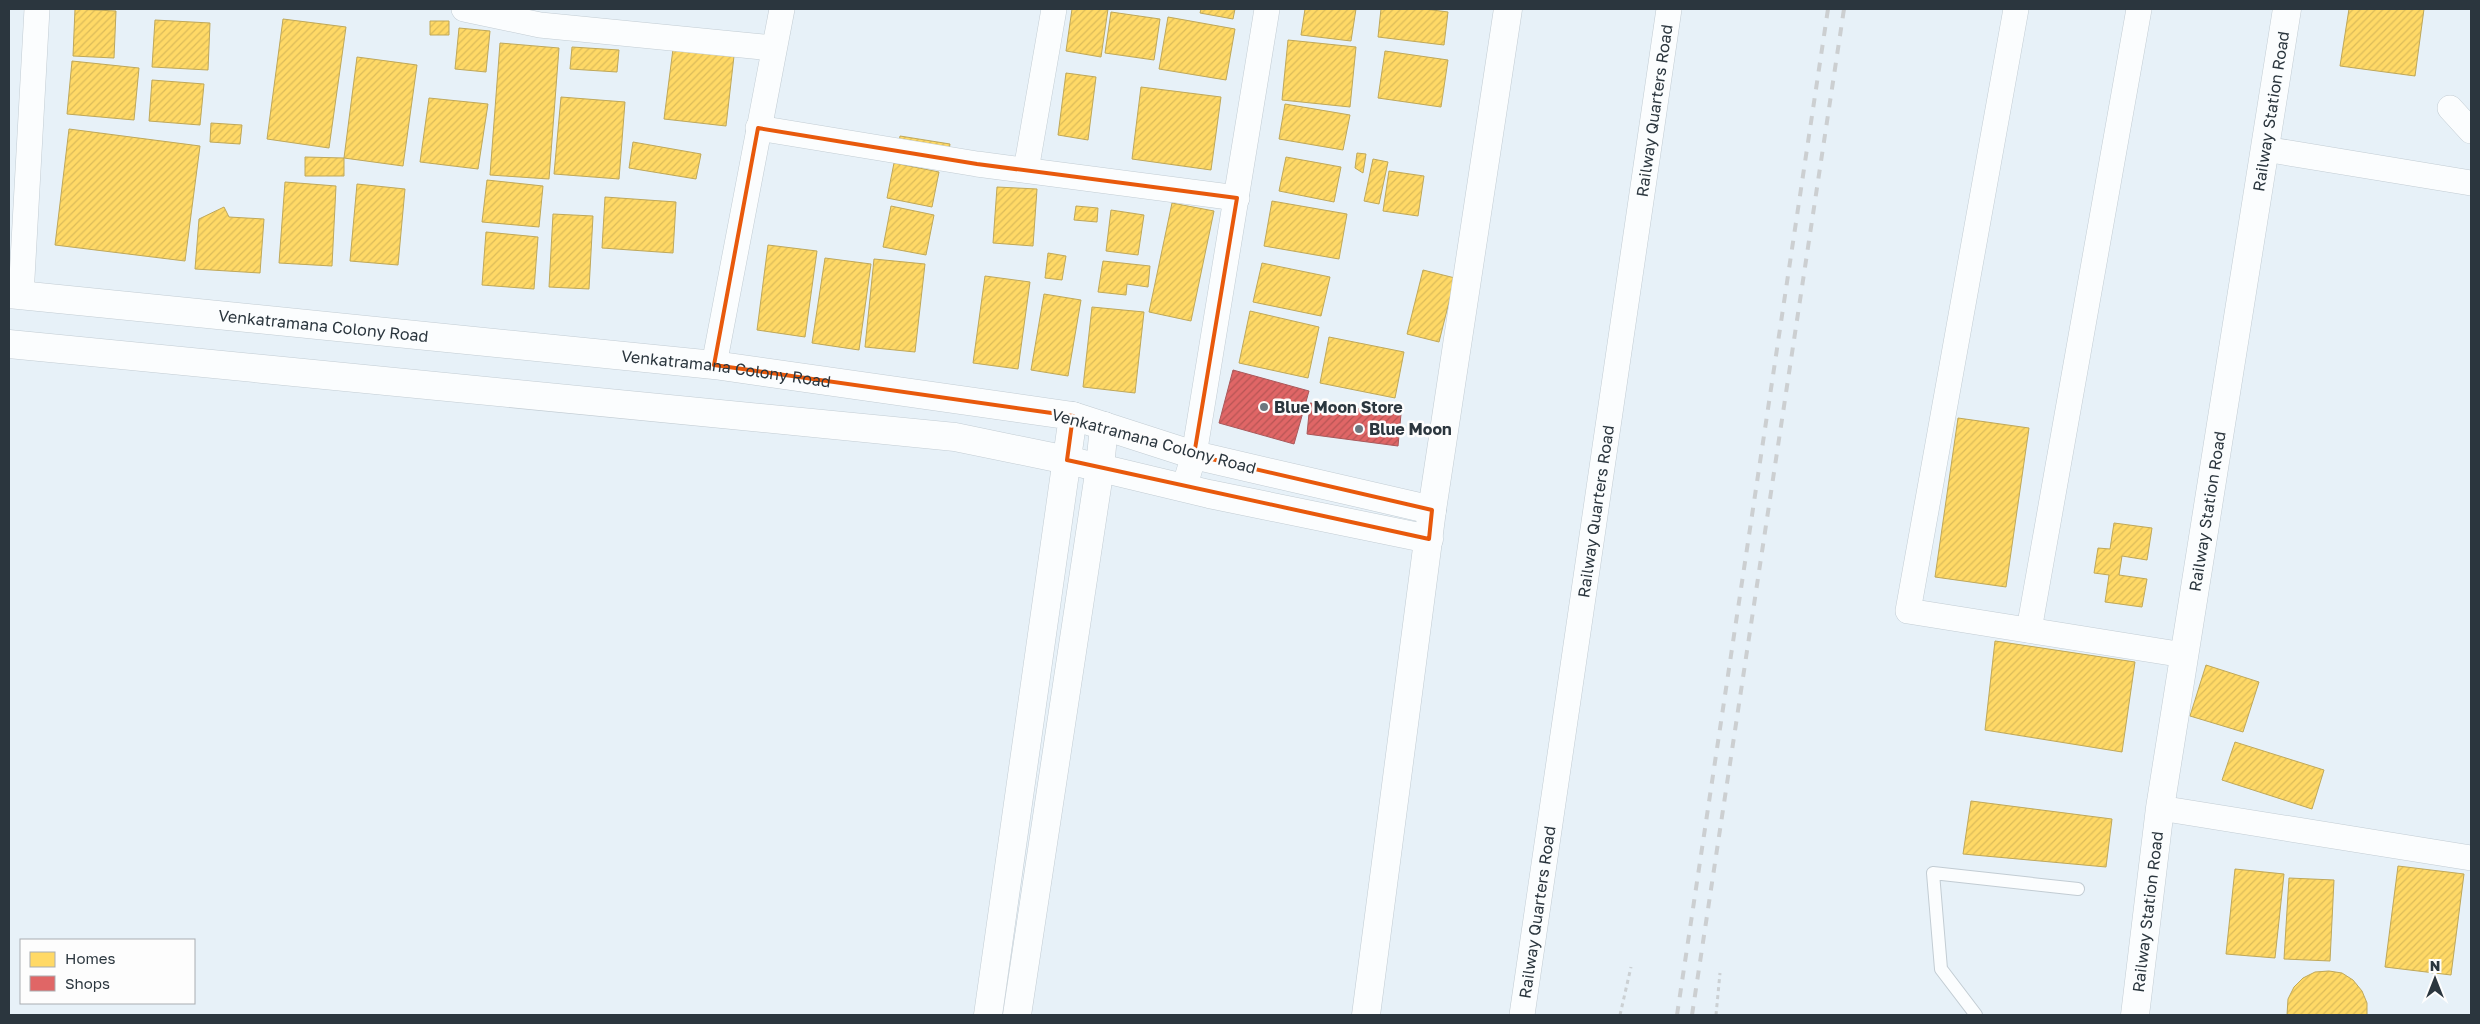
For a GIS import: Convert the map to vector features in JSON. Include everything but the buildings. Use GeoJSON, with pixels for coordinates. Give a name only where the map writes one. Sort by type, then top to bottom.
{"type":"FeatureCollection","features":[{"type":"Feature","properties":{"kind":"main road"},"geometry":{"type":"LineString","coordinates":[[1366,1015],[1432,510],[1508,9]]}},
{"type":"Feature","properties":{"kind":"main road","name":"Railway Station Road"},"geometry":{"type":"LineString","coordinates":[[2135,1015],[2160,808],[2287,9]]}},
{"type":"Feature","properties":{"kind":"main road","name":"Venkatramana Colony Road"},"geometry":{"type":"LineString","coordinates":[[15,295],[714,365],[1073,416],[1194,455],[1432,510]]}},
{"type":"Feature","properties":{"kind":"main road"},"geometry":{"type":"LineString","coordinates":[[9,344],[955,437],[1100,467],[1184,488],[1429,539]]}},
{"type":"Feature","properties":{"kind":"main road"},"geometry":{"type":"LineString","coordinates":[[988,1015],[1073,416]]}},
{"type":"Feature","properties":{"kind":"main road"},"geometry":{"type":"LineString","coordinates":[[1017,1015],[1100,467],[1104,426]]}},
{"type":"Feature","properties":{"kind":"street"},"geometry":{"type":"LineString","coordinates":[[15,295],[37,9]]}},
{"type":"Feature","properties":{"kind":"street"},"geometry":{"type":"LineString","coordinates":[[464,9],[540,17],[773,48]]}},
{"type":"Feature","properties":{"kind":"street"},"geometry":{"type":"LineString","coordinates":[[714,365],[773,48],[782,9]]}},
{"type":"Feature","properties":{"kind":"street"},"geometry":{"type":"LineString","coordinates":[[1026,170],[1054,9]]}},
{"type":"Feature","properties":{"kind":"street"},"geometry":{"type":"LineString","coordinates":[[1184,488],[1194,455],[1267,9]]}},
{"type":"Feature","properties":{"kind":"street","name":"Railway Quarters Road"},"geometry":{"type":"LineString","coordinates":[[1522,1015],[1669,9]]}},
{"type":"Feature","properties":{"kind":"street"},"geometry":{"type":"LineString","coordinates":[[2016,9],[1908,611],[2184,655]]}},
{"type":"Feature","properties":{"kind":"street"},"geometry":{"type":"LineString","coordinates":[[2030,630],[2139,9]]}},
{"type":"Feature","properties":{"kind":"street"},"geometry":{"type":"LineString","coordinates":[[2450,108],[2471,131]]}},
{"type":"Feature","properties":{"kind":"street"},"geometry":{"type":"LineString","coordinates":[[758,128],[977,164],[1237,198]]}},
{"type":"Feature","properties":{"kind":"street"},"geometry":{"type":"LineString","coordinates":[[2265,149],[2471,183]]}},
{"type":"Feature","properties":{"kind":"street"},"geometry":{"type":"LineString","coordinates":[[2160,808],[2471,858]]}},
{"type":"Feature","properties":{"kind":"lane"},"geometry":{"type":"LineString","coordinates":[[1976,1015],[1942,969],[1933,873],[2078,889]]}},
{"type":"Feature","properties":{"kind":"path"},"geometry":{"type":"LineString","coordinates":[[1620,1015],[1631,967]]}},
{"type":"Feature","properties":{"kind":"path"},"geometry":{"type":"LineString","coordinates":[[1716,1015],[1720,973]]}},
{"type":"Feature","properties":{"kind":"highlighted area"},"geometry":{"type":"Polygon","coordinates":[[[758,128],[977,164],[1237,198],[1194,455],[1432,510],[1429,539],[1067,460],[1073,416],[714,365],[758,128]]]}},
{"type":"Feature","properties":{"kind":"railway"},"geometry":{"type":"LineString","coordinates":[[1677,1015],[1828,9]]}},
{"type":"Feature","properties":{"kind":"railway"},"geometry":{"type":"LineString","coordinates":[[1692,1015],[1844,9]]}},
{"type":"Feature","properties":{"kind":"place","name":"Blue Moon Store"},"geometry":{"type":"Point","coordinates":[1264,407]}},
{"type":"Feature","properties":{"kind":"place","name":"Blue Moon"},"geometry":{"type":"Point","coordinates":[1359,429]}}]}
